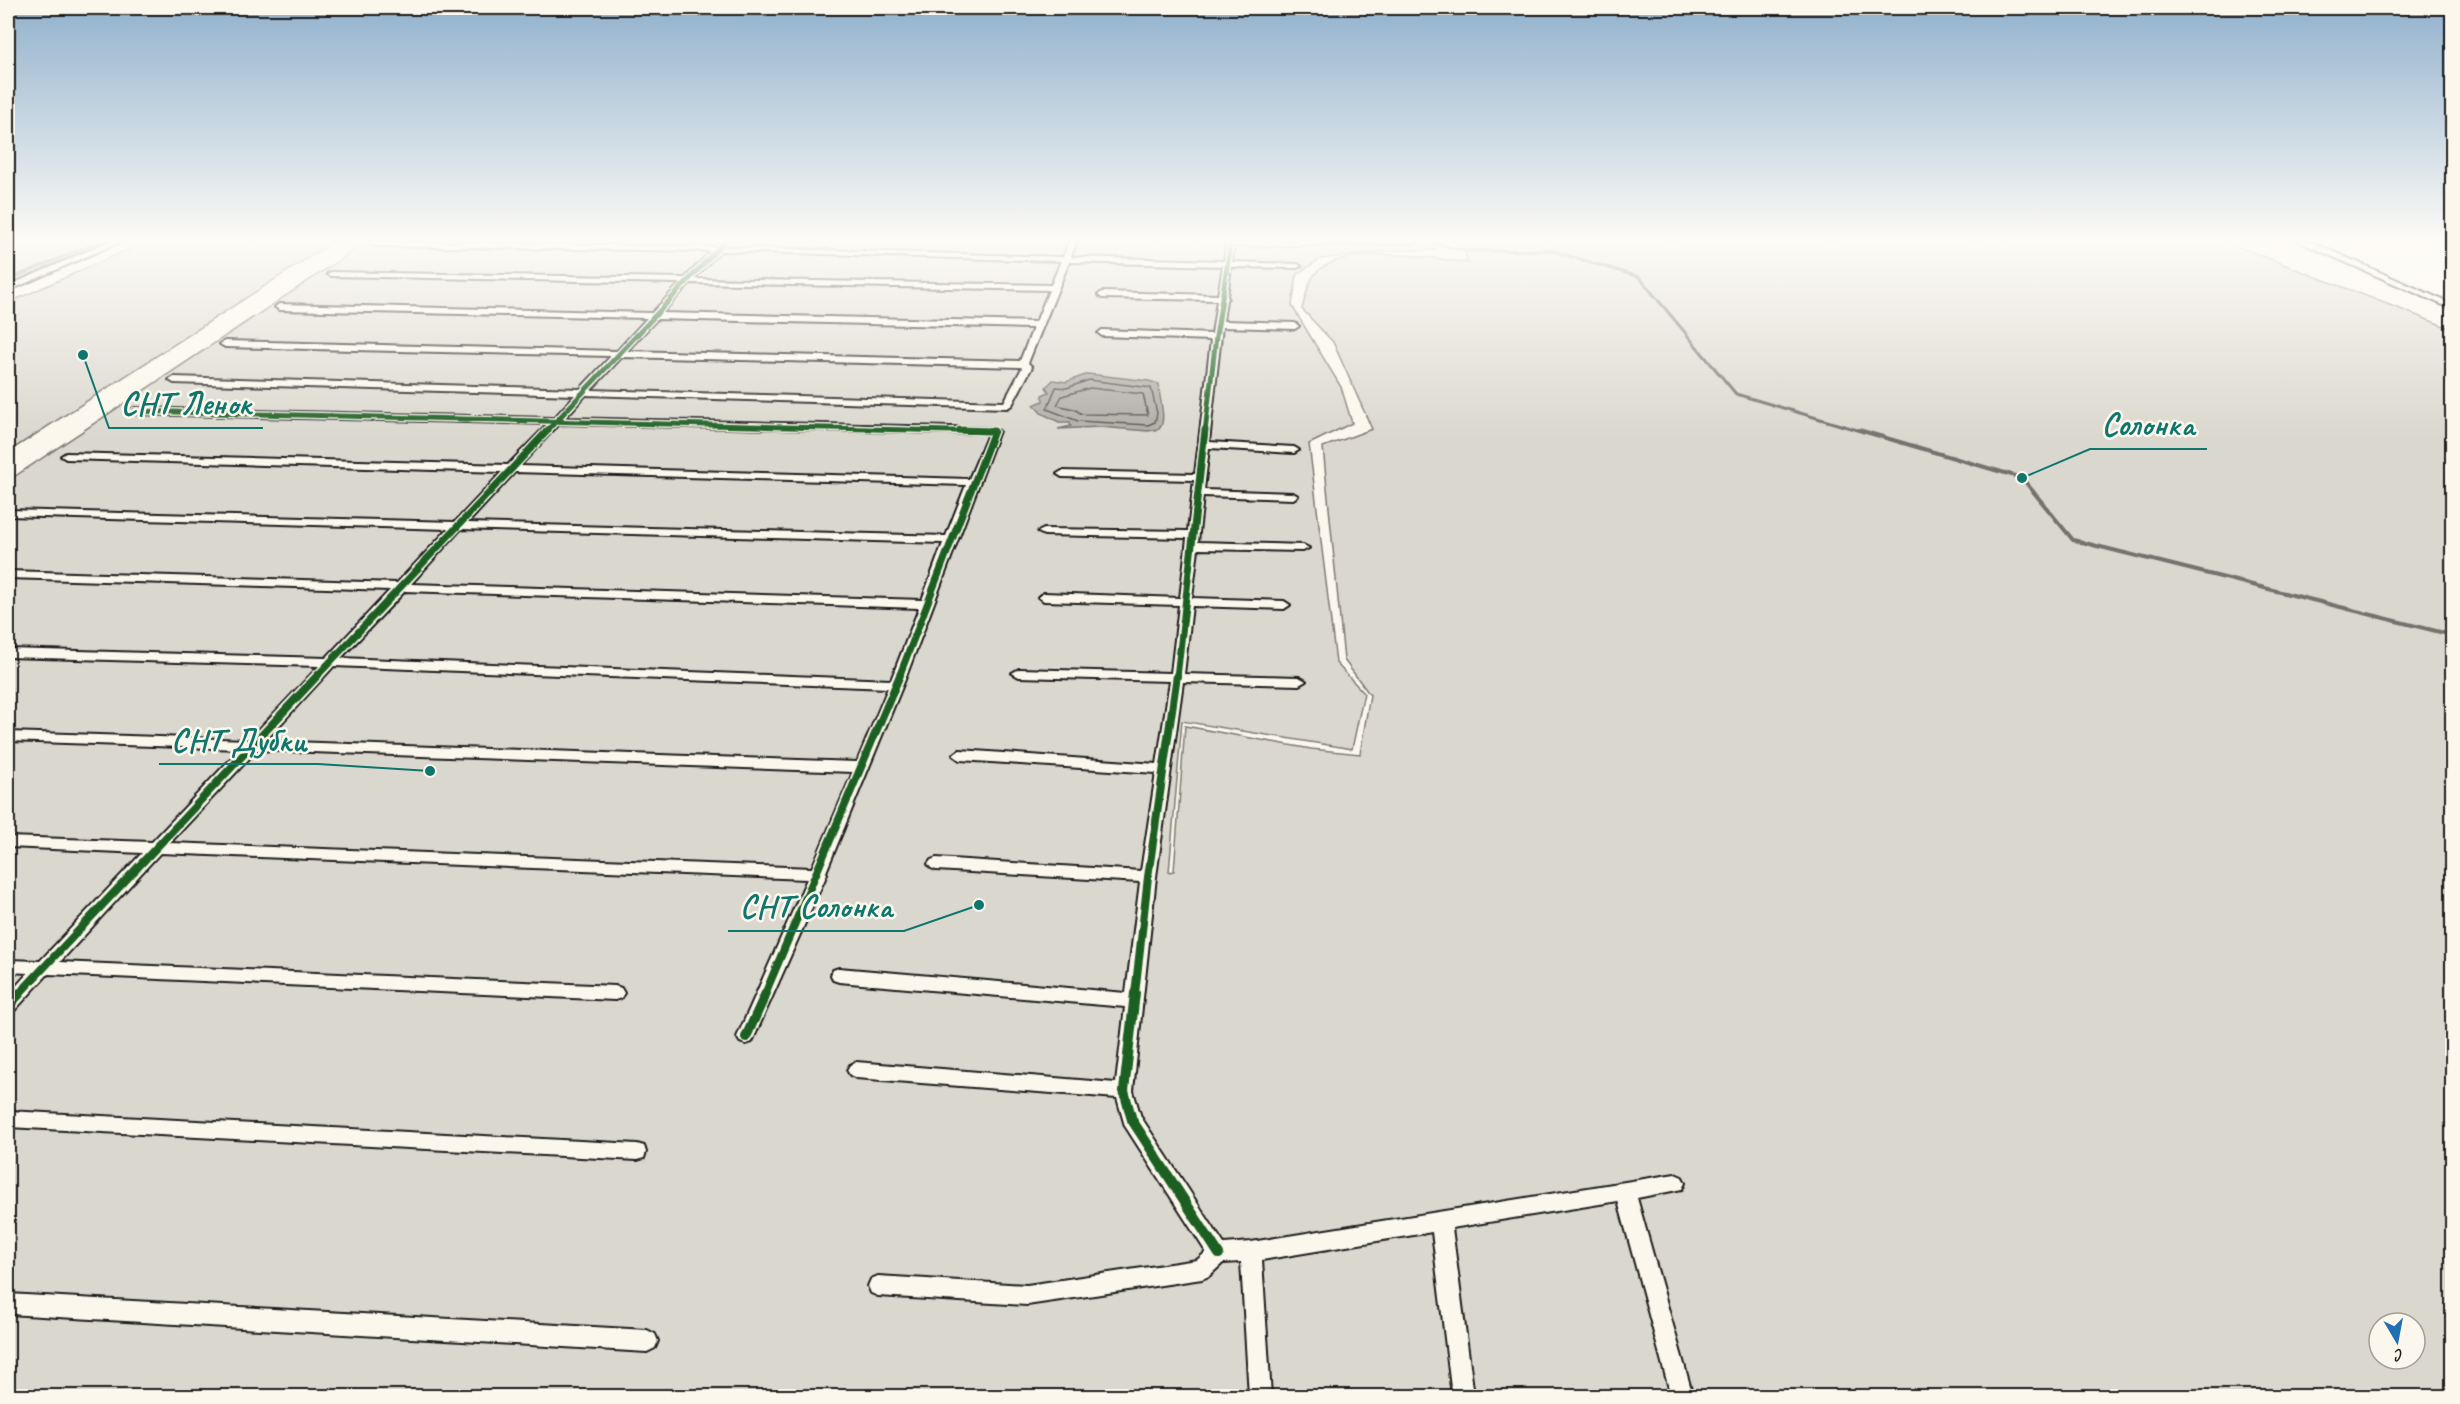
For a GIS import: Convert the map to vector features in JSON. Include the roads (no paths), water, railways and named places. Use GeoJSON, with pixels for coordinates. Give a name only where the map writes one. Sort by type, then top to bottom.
{"type":"FeatureCollection","features":[{"type":"Feature","properties":{"kind":"street"},"geometry":{"type":"LineString","coordinates":[[8,1005],[663,307]]}},
{"type":"Feature","properties":{"kind":"street"},"geometry":{"type":"LineString","coordinates":[[1023,364],[1046,307]]}},
{"type":"Feature","properties":{"kind":"street"},"geometry":{"type":"LineString","coordinates":[[1219,1254],[1132,1120],[1124,1090],[1148,877],[1177,679],[1222,307]]}},
{"type":"Feature","properties":{"kind":"street"},"geometry":{"type":"LineString","coordinates":[[279,308],[1039,325]]}},
{"type":"Feature","properties":{"kind":"street"},"geometry":{"type":"LineString","coordinates":[[1102,333],[1218,331],[1296,326]]}},
{"type":"Feature","properties":{"kind":"street"},"geometry":{"type":"LineString","coordinates":[[174,380],[998,406],[1010,403],[1027,367],[1023,364],[225,344]]}},
{"type":"Feature","properties":{"kind":"street"},"geometry":{"type":"LineString","coordinates":[[134,411],[994,431],[972,482],[896,684],[860,767],[819,874],[746,1037]]}},
{"type":"Feature","properties":{"kind":"street"},"geometry":{"type":"LineString","coordinates":[[1204,445],[1294,450]]}},
{"type":"Feature","properties":{"kind":"street"},"geometry":{"type":"LineString","coordinates":[[66,456],[972,482]]}},
{"type":"Feature","properties":{"kind":"street"},"geometry":{"type":"LineString","coordinates":[[1062,474],[1201,477]]}},
{"type":"Feature","properties":{"kind":"street"},"geometry":{"type":"LineString","coordinates":[[1199,493],[1293,496]]}},
{"type":"Feature","properties":{"kind":"street"},"geometry":{"type":"LineString","coordinates":[[8,513],[951,540]]}},
{"type":"Feature","properties":{"kind":"street"},"geometry":{"type":"LineString","coordinates":[[1044,532],[1303,548]]}},
{"type":"Feature","properties":{"kind":"street"},"geometry":{"type":"LineString","coordinates":[[8,574],[922,604]]}},
{"type":"Feature","properties":{"kind":"street"},"geometry":{"type":"LineString","coordinates":[[1044,597],[1284,605]]}},
{"type":"Feature","properties":{"kind":"street"},"geometry":{"type":"LineString","coordinates":[[8,653],[330,662],[896,684]]}},
{"type":"Feature","properties":{"kind":"street"},"geometry":{"type":"LineString","coordinates":[[1019,673],[1299,681]]}},
{"type":"Feature","properties":{"kind":"street"},"geometry":{"type":"LineString","coordinates":[[8,736],[860,767]]}},
{"type":"Feature","properties":{"kind":"street"},"geometry":{"type":"LineString","coordinates":[[960,754],[1164,769]]}},
{"type":"Feature","properties":{"kind":"street"},"geometry":{"type":"LineString","coordinates":[[8,842],[819,874]]}},
{"type":"Feature","properties":{"kind":"street"},"geometry":{"type":"LineString","coordinates":[[936,864],[1148,877]]}},
{"type":"Feature","properties":{"kind":"street"},"geometry":{"type":"LineString","coordinates":[[8,966],[615,993]]}},
{"type":"Feature","properties":{"kind":"street"},"geometry":{"type":"LineString","coordinates":[[839,975],[1134,1001]]}},
{"type":"Feature","properties":{"kind":"street"},"geometry":{"type":"LineString","coordinates":[[856,1070],[1124,1090]]}},
{"type":"Feature","properties":{"kind":"street"},"geometry":{"type":"LineString","coordinates":[[8,1119],[638,1152]]}},
{"type":"Feature","properties":{"kind":"street"},"geometry":{"type":"LineString","coordinates":[[878,1286],[1027,1295],[1203,1269],[1219,1254],[1251,1252],[1675,1183]]}},
{"type":"Feature","properties":{"kind":"street"},"geometry":{"type":"LineString","coordinates":[[1625,1191],[1682,1396]]}},
{"type":"Feature","properties":{"kind":"street"},"geometry":{"type":"LineString","coordinates":[[1442,1222],[1463,1396]]}},
{"type":"Feature","properties":{"kind":"street"},"geometry":{"type":"LineString","coordinates":[[1251,1252],[1260,1396]]}},
{"type":"Feature","properties":{"kind":"street"},"geometry":{"type":"LineString","coordinates":[[8,1304],[647,1341]]}},
{"type":"Feature","properties":{"kind":"water"},"geometry":{"type":"Polygon","coordinates":[[[1088,374],[1159,384],[1163,414],[1162,425],[1159,429],[1148,431],[1100,427],[1058,429],[1071,426],[1070,422],[1059,422],[1041,413],[1034,405],[1043,401],[1042,395],[1049,392],[1046,387],[1053,380],[1066,382],[1088,374]]]}},
{"type":"Feature","properties":{"kind":"waterway"},"geometry":{"type":"LineString","coordinates":[[1663,307],[1736,394],[1864,432]]}},
{"type":"Feature","properties":{"kind":"waterway"},"geometry":{"type":"LineString","coordinates":[[1859,430],[2022,478],[2073,540],[2452,635]]}},
{"type":"Feature","properties":{"kind":"place","name":"СНТ Ленок"},"geometry":{"type":"Point","coordinates":[83,355]}},
{"type":"Feature","properties":{"kind":"place","name":"Солонка"},"geometry":{"type":"Point","coordinates":[2022,478]}},
{"type":"Feature","properties":{"kind":"place","name":"СНТ Дубки"},"geometry":{"type":"Point","coordinates":[430,771]}},
{"type":"Feature","properties":{"kind":"place","name":"СНТ Солонка"},"geometry":{"type":"Point","coordinates":[979,905]}}]}
